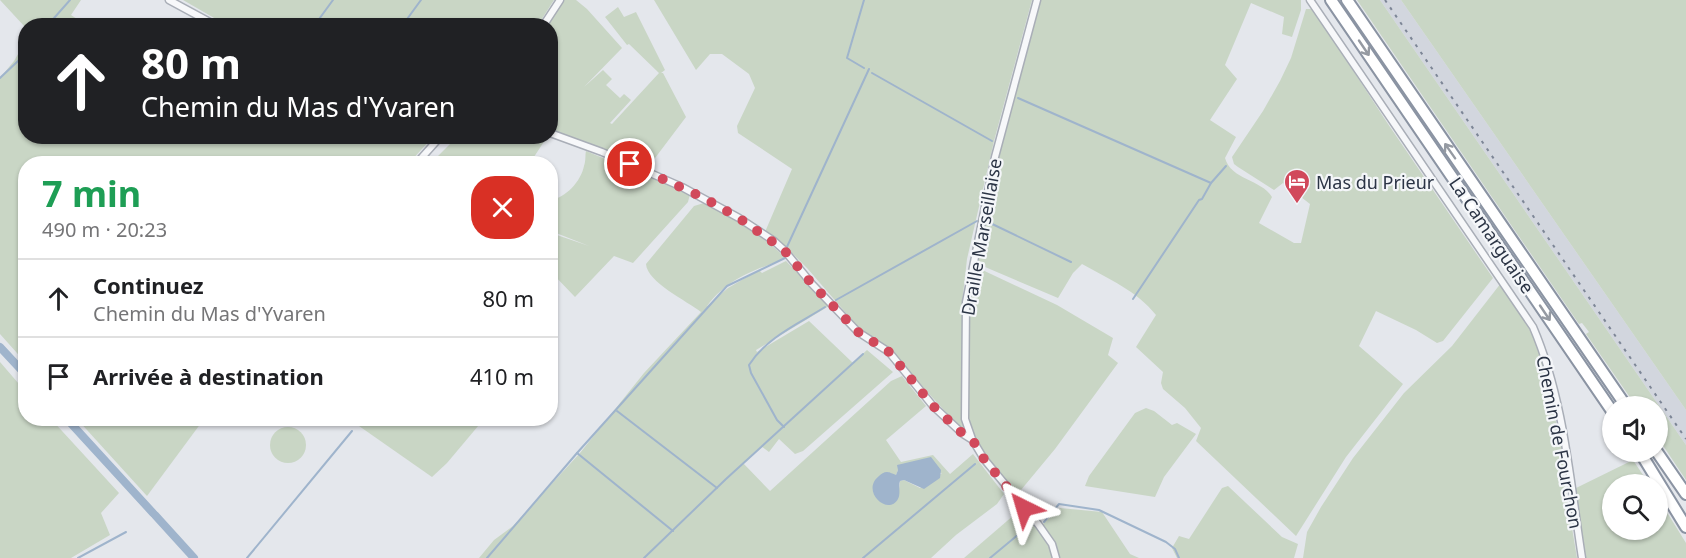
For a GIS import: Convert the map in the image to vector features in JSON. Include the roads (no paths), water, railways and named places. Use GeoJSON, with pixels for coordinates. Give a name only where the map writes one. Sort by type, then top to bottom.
{"type":"FeatureCollection","features":[{"type":"Feature","properties":{"kind":"highway","name":"La Camarguaise"},"geometry":{"type":"LineString","coordinates":[[1330,0],[1602,396]]}},
{"type":"Feature","properties":{"kind":"highway","name":"La Camarguaise"},"geometry":{"type":"LineString","coordinates":[[1347,0],[1619,396]]}},
{"type":"Feature","properties":{"kind":"highway"},"geometry":{"type":"LineString","coordinates":[[1646,462],[1686,527]]}},
{"type":"Feature","properties":{"kind":"highway"},"geometry":{"type":"LineString","coordinates":[[1647,462],[1686,518]]}},
{"type":"Feature","properties":{"kind":"highway"},"geometry":{"type":"LineString","coordinates":[[1664,462],[1686,494]]}},
{"type":"Feature","properties":{"kind":"street"},"geometry":{"type":"LineString","coordinates":[[170,0],[203,18]]}},
{"type":"Feature","properties":{"kind":"street"},"geometry":{"type":"LineString","coordinates":[[548,18],[560,0]]}},
{"type":"Feature","properties":{"kind":"street","name":"Draille Marseillaise"},"geometry":{"type":"LineString","coordinates":[[1036,0],[995,157],[966,302],[965,419],[972,439],[1010,492],[1038,524],[1052,544],[1056,558]]}},
{"type":"Feature","properties":{"kind":"street","name":"Chemin de Fourchon"},"geometry":{"type":"LineString","coordinates":[[1310,0],[1533,327],[1545,353],[1552,383],[1582,558]]}},
{"type":"Feature","properties":{"kind":"street"},"geometry":{"type":"LineString","coordinates":[[558,136],[612,156],[682,187],[739,218],[774,241],[858,332],[889,352],[933,406],[963,434],[972,439]]}},
{"type":"Feature","properties":{"kind":"street"},"geometry":{"type":"LineString","coordinates":[[423,156],[434,144]]}},
{"type":"Feature","properties":{"kind":"water"},"geometry":{"type":"Polygon","coordinates":[[[931,457],[941,470],[940,478],[924,489],[904,480],[900,481],[898,499],[894,504],[888,505],[883,504],[874,495],[874,482],[884,473],[896,475],[897,465],[931,457]]]}},
{"type":"Feature","properties":{"kind":"waterway"},"geometry":{"type":"LineString","coordinates":[[54,18],[70,0]]}},
{"type":"Feature","properties":{"kind":"waterway"},"geometry":{"type":"LineString","coordinates":[[320,18],[333,0]]}},
{"type":"Feature","properties":{"kind":"waterway"},"geometry":{"type":"LineString","coordinates":[[408,18],[421,0]]}},
{"type":"Feature","properties":{"kind":"waterway"},"geometry":{"type":"LineString","coordinates":[[864,0],[847,58],[864,68]]}},
{"type":"Feature","properties":{"kind":"waterway"},"geometry":{"type":"LineString","coordinates":[[0,78],[18,61]]}},
{"type":"Feature","properties":{"kind":"waterway"},"geometry":{"type":"LineString","coordinates":[[786,249],[869,69]]}},
{"type":"Feature","properties":{"kind":"waterway"},"geometry":{"type":"LineString","coordinates":[[872,73],[992,141]]}},
{"type":"Feature","properties":{"kind":"waterway"},"geometry":{"type":"LineString","coordinates":[[1018,98],[1211,183]]}},
{"type":"Feature","properties":{"kind":"waterway"},"geometry":{"type":"LineString","coordinates":[[1133,299],[1199,200],[1226,166]]}},
{"type":"Feature","properties":{"kind":"waterway"},"geometry":{"type":"LineString","coordinates":[[836,300],[977,221]]}},
{"type":"Feature","properties":{"kind":"waterway"},"geometry":{"type":"LineString","coordinates":[[988,222],[1071,262]]}},
{"type":"Feature","properties":{"kind":"waterway"},"geometry":{"type":"LineString","coordinates":[[487,558],[577,453],[727,286],[785,258]]}},
{"type":"Feature","properties":{"kind":"waterway"},"geometry":{"type":"LineString","coordinates":[[784,427],[777,420],[751,373],[749,365],[756,355],[774,339],[825,307]]}},
{"type":"Feature","properties":{"kind":"waterway"},"geometry":{"type":"LineString","coordinates":[[0,347],[18,366]]}},
{"type":"Feature","properties":{"kind":"waterway"},"geometry":{"type":"LineString","coordinates":[[644,558],[726,479],[863,354]]}},
{"type":"Feature","properties":{"kind":"waterway"},"geometry":{"type":"LineString","coordinates":[[617,411],[717,488]]}},
{"type":"Feature","properties":{"kind":"waterway"},"geometry":{"type":"LineString","coordinates":[[73,426],[153,513]]}},
{"type":"Feature","properties":{"kind":"waterway"},"geometry":{"type":"LineString","coordinates":[[247,558],[352,431]]}},
{"type":"Feature","properties":{"kind":"waterway"},"geometry":{"type":"LineString","coordinates":[[577,453],[673,531]]}},
{"type":"Feature","properties":{"kind":"waterway"},"geometry":{"type":"LineString","coordinates":[[863,558],[975,464]]}},
{"type":"Feature","properties":{"kind":"waterway"},"geometry":{"type":"LineString","coordinates":[[1044,522],[1059,504],[1099,510],[1166,542],[1175,549],[1179,558]]}},
{"type":"Feature","properties":{"kind":"waterway"},"geometry":{"type":"LineString","coordinates":[[155,515],[194,558]]}},
{"type":"Feature","properties":{"kind":"waterway"},"geometry":{"type":"LineString","coordinates":[[990,558],[1031,524]]}},
{"type":"Feature","properties":{"kind":"waterway"},"geometry":{"type":"LineString","coordinates":[[78,558],[126,532]]}},
{"type":"Feature","properties":{"kind":"railway"},"geometry":{"type":"LineString","coordinates":[[1385,0],[1686,439]]}},
{"type":"Feature","properties":{"kind":"place","name":"Mas du Prieur"},"geometry":{"type":"Point","coordinates":[1297,205]}}]}
